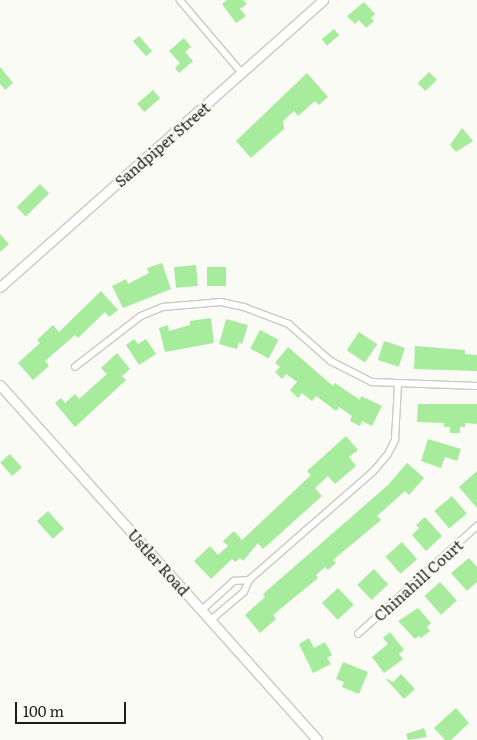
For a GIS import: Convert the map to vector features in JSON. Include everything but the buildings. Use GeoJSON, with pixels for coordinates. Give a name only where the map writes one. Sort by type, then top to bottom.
{"type":"FeatureCollection","features":[{"type":"Feature","properties":{"kind":"street"},"geometry":{"type":"LineString","coordinates":[[180,0],[242,74]]}},
{"type":"Feature","properties":{"kind":"street","name":"Sandpiper Street"},"geometry":{"type":"LineString","coordinates":[[0,287],[242,74],[323,0]]}},
{"type":"Feature","properties":{"kind":"street"},"geometry":{"type":"LineString","coordinates":[[75,367],[140,316],[163,307],[221,302],[244,307],[289,324],[349,372],[372,382],[398,385],[477,386]]}},
{"type":"Feature","properties":{"kind":"street","name":"Ustler Road"},"geometry":{"type":"LineString","coordinates":[[0,385],[317,740]]}},
{"type":"Feature","properties":{"kind":"street"},"geometry":{"type":"LineString","coordinates":[[210,620],[244,592],[249,580],[373,472],[388,454],[395,440],[398,385]]}},
{"type":"Feature","properties":{"kind":"street","name":"Chinahill Court"},"geometry":{"type":"LineString","coordinates":[[358,634],[477,526]]}},
{"type":"Feature","properties":{"kind":"street"},"geometry":{"type":"LineString","coordinates":[[202,610],[234,581],[249,580]]}},
{"type":"Feature","properties":{"kind":"street"},"geometry":{"type":"LineString","coordinates":[[223,591],[232,602]]}}]}
